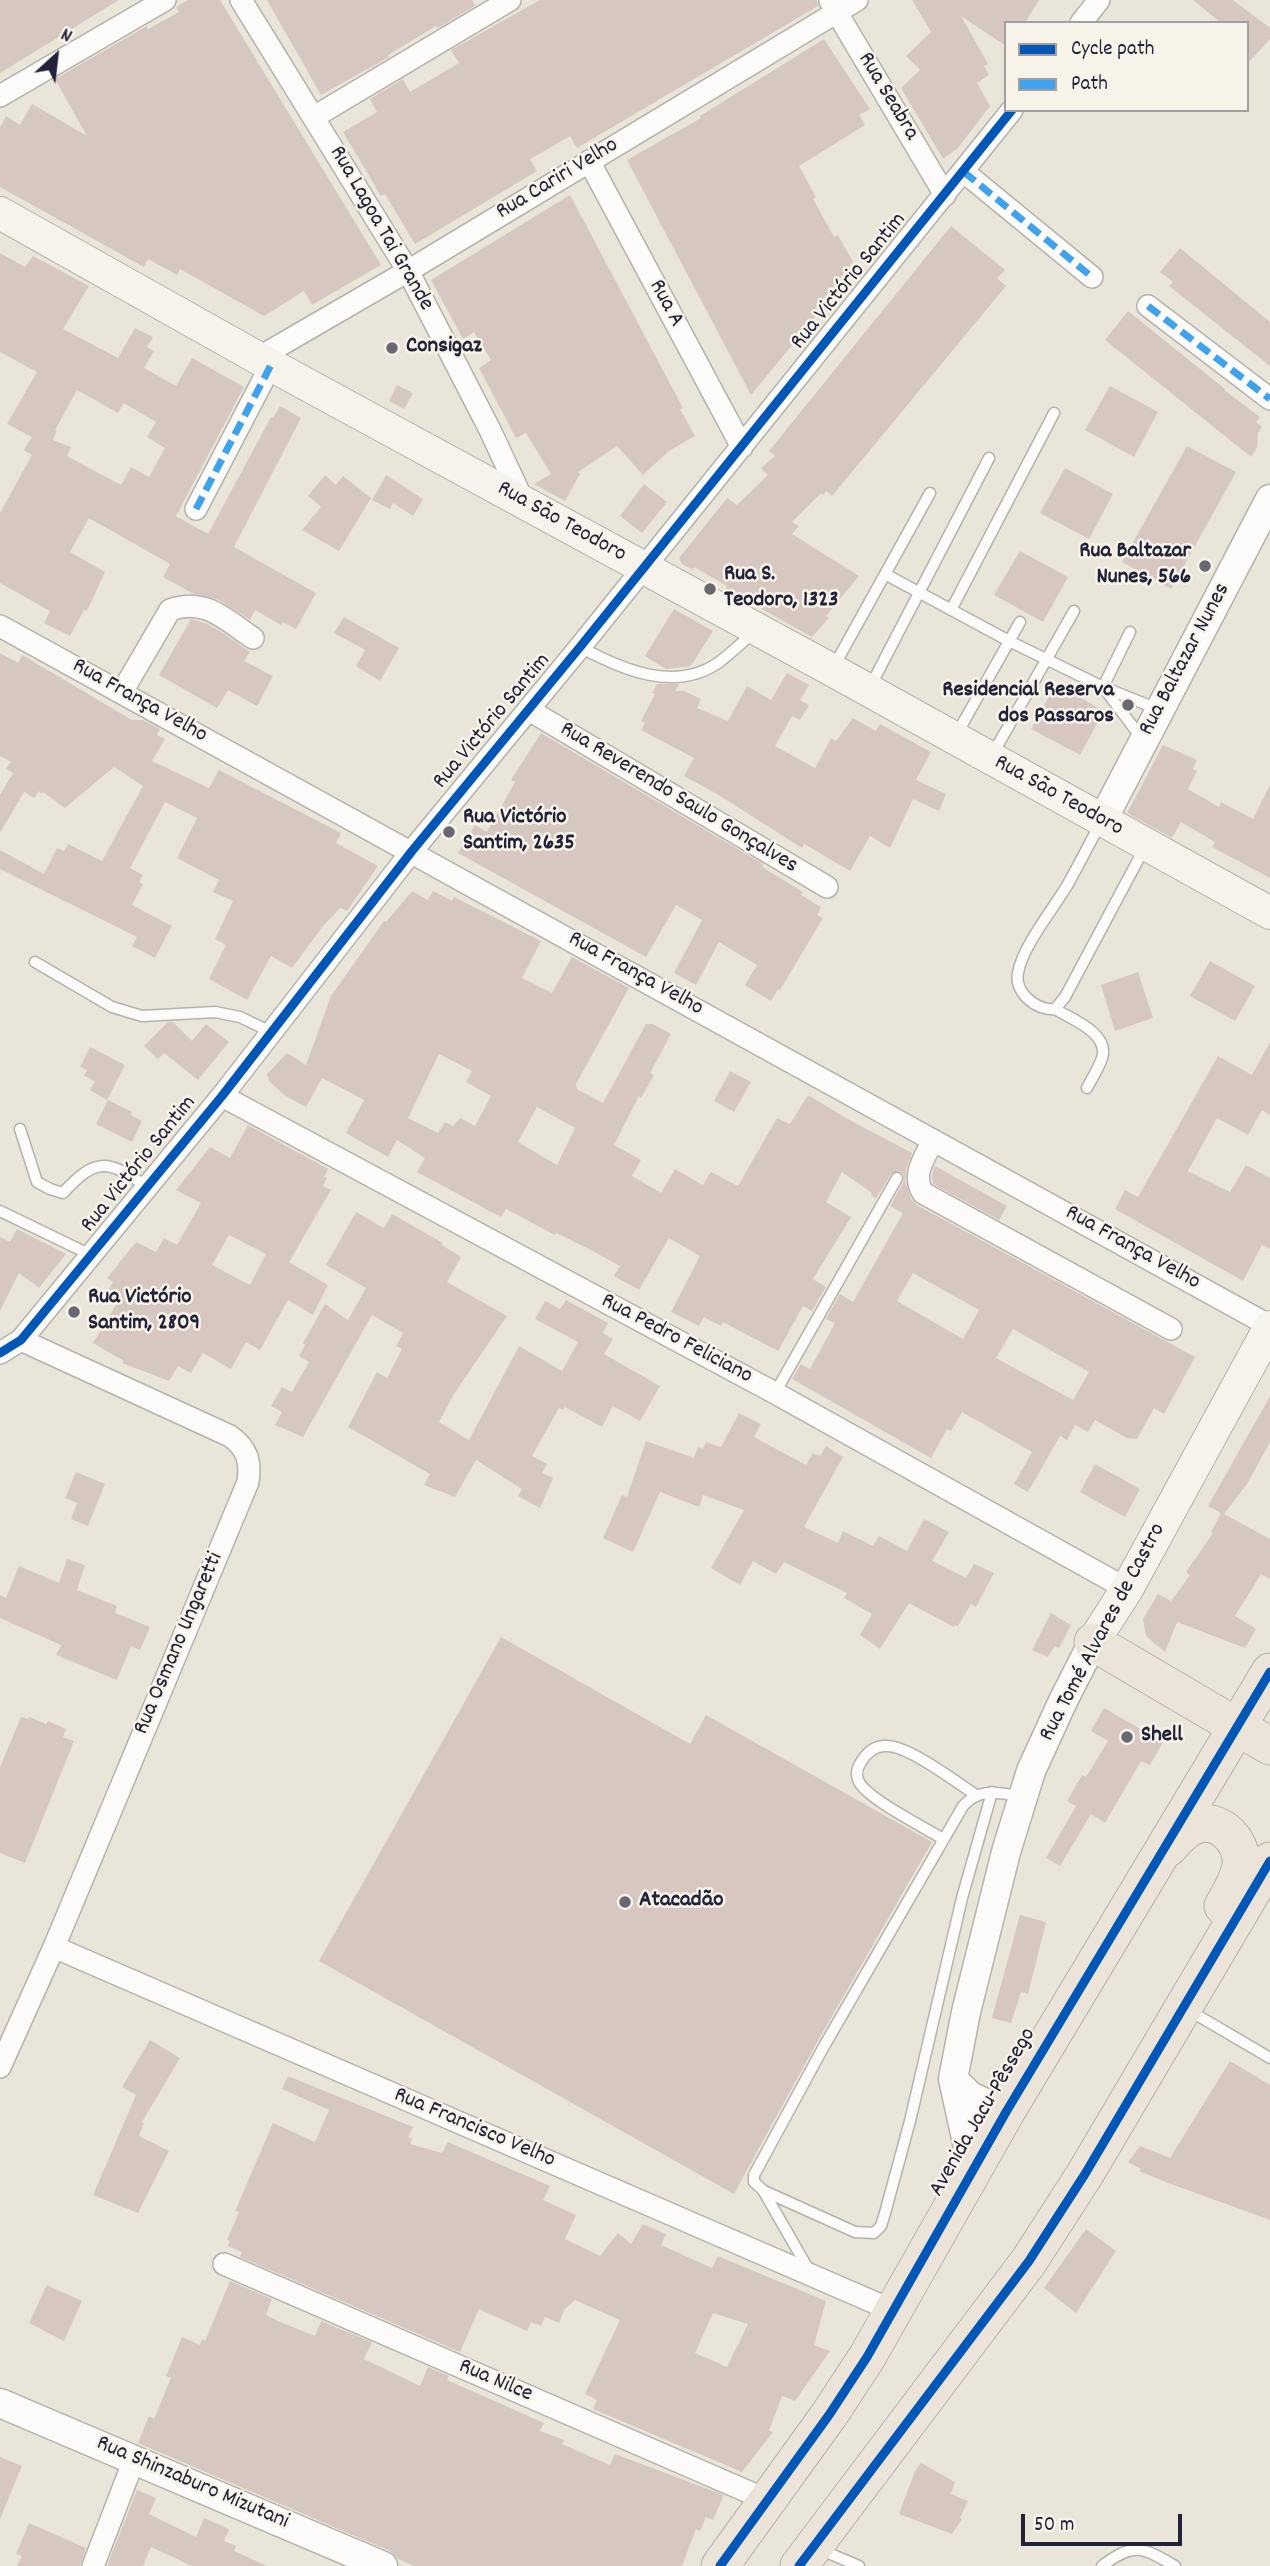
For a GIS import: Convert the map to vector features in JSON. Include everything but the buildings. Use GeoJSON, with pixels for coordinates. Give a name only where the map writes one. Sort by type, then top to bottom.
{"type":"FeatureCollection","features":[{"type":"Feature","properties":{"kind":"highway"},"geometry":{"type":"LineString","coordinates":[[1094,1642],[1270,1746]]}},
{"type":"Feature","properties":{"kind":"highway","name":"Avenida Jacu-Pêssego"},"geometry":{"type":"LineString","coordinates":[[720,2566],[829,2415],[894,2311],[1006,2112],[1270,1672]]}},
{"type":"Feature","properties":{"kind":"highway"},"geometry":{"type":"LineString","coordinates":[[1085,2174],[1152,2024],[1220,1912],[1241,1866],[1236,1841],[1229,1833],[1200,1824],[1176,1839],[1157,1861]]}},
{"type":"Feature","properties":{"kind":"highway"},"geometry":{"type":"LineString","coordinates":[[806,2556],[1029,2261],[1085,2174],[1270,1861]]}},
{"type":"Feature","properties":{"kind":"main road","name":"Rua São Teodoro"},"geometry":{"type":"LineString","coordinates":[[0,213],[264,362],[832,670],[1270,913]]}},
{"type":"Feature","properties":{"kind":"main road","name":"Rua Tomé Alvares de Castro"},"geometry":{"type":"LineString","coordinates":[[1094,1642],[1128,1589],[1270,1327]]}},
{"type":"Feature","properties":{"kind":"street"},"geometry":{"type":"LineString","coordinates":[[0,96],[164,0]]}},
{"type":"Feature","properties":{"kind":"street","name":"Rua Lagoa Tai Grande"},"geometry":{"type":"LineString","coordinates":[[241,0],[408,271],[491,430],[524,503]]}},
{"type":"Feature","properties":{"kind":"street"},"geometry":{"type":"LineString","coordinates":[[314,117],[510,0]]}},
{"type":"Feature","properties":{"kind":"street","name":"Rua Cariri Velho"},"geometry":{"type":"LineString","coordinates":[[264,362],[833,6],[857,0]]}},
{"type":"Feature","properties":{"kind":"street"},"geometry":{"type":"LineString","coordinates":[[1083,21],[1099,0]]}},
{"type":"Feature","properties":{"kind":"street","name":"Rua Seabra"},"geometry":{"type":"LineString","coordinates":[[833,6],[945,195]]}},
{"type":"Feature","properties":{"kind":"street","name":"Rua Victório Santim"},"geometry":{"type":"LineString","coordinates":[[0,1353],[21,1340],[222,1096],[412,852],[580,648],[1010,112]]}},
{"type":"Feature","properties":{"kind":"street","name":"Rua A"},"geometry":{"type":"LineString","coordinates":[[589,160],[742,447]]}},
{"type":"Feature","properties":{"kind":"street"},"geometry":{"type":"LineString","coordinates":[[964,172],[1092,277]]}},
{"type":"Feature","properties":{"kind":"street"},"geometry":{"type":"LineString","coordinates":[[1148,306],[1270,400]]}},
{"type":"Feature","properties":{"kind":"street"},"geometry":{"type":"LineString","coordinates":[[196,509],[264,362]]}},
{"type":"Feature","properties":{"kind":"street","name":"Rua Baltazar Nunes"},"geometry":{"type":"LineString","coordinates":[[1102,821],[1270,499]]}},
{"type":"Feature","properties":{"kind":"street"},"geometry":{"type":"LineString","coordinates":[[121,692],[170,610],[192,604],[216,613],[253,638]]}},
{"type":"Feature","properties":{"kind":"street","name":"Rua França Velho"},"geometry":{"type":"LineString","coordinates":[[0,626],[1270,1327]]}},
{"type":"Feature","properties":{"kind":"street","name":"Rua Reverendo Saulo Gonçalves"},"geometry":{"type":"LineString","coordinates":[[528,710],[827,887]]}},
{"type":"Feature","properties":{"kind":"street","name":"Rua Pedro Feliciano"},"geometry":{"type":"LineString","coordinates":[[222,1096],[775,1394],[1128,1589]]}},
{"type":"Feature","properties":{"kind":"street"},"geometry":{"type":"LineString","coordinates":[[933,1140],[917,1172],[918,1185],[923,1192],[1171,1329]]}},
{"type":"Feature","properties":{"kind":"street","name":"Rua Osmano Ungaretti"},"geometry":{"type":"LineString","coordinates":[[0,2067],[54,1947],[248,1482],[250,1468],[241,1445],[230,1436],[21,1340]]}},
{"type":"Feature","properties":{"kind":"street","name":"Rua Tomé Alvares de Castro"},"geometry":{"type":"LineString","coordinates":[[973,2170],[953,2079],[966,2012],[983,1940],[1031,1771],[1094,1642]]}},
{"type":"Feature","properties":{"kind":"street","name":"Rua Francisco Velho"},"geometry":{"type":"LineString","coordinates":[[54,1947],[894,2311]]}},
{"type":"Feature","properties":{"kind":"street"},"geometry":{"type":"LineString","coordinates":[[953,2079],[970,2096],[1006,2112]]}},
{"type":"Feature","properties":{"kind":"street","name":"Rua Nilce"},"geometry":{"type":"LineString","coordinates":[[224,2264],[767,2500]]}},
{"type":"Feature","properties":{"kind":"street","name":"Rua Shinzaburo Mizutani"},"geometry":{"type":"LineString","coordinates":[[0,2403],[135,2460],[337,2557],[383,2566]]}},
{"type":"Feature","properties":{"kind":"street"},"geometry":{"type":"LineString","coordinates":[[93,2566],[135,2460]]}},
{"type":"Feature","properties":{"kind":"lane"},"geometry":{"type":"LineString","coordinates":[[951,610],[1054,413]]}},
{"type":"Feature","properties":{"kind":"lane"},"geometry":{"type":"LineString","coordinates":[[867,691],[989,458]]}},
{"type":"Feature","properties":{"kind":"lane"},"geometry":{"type":"LineString","coordinates":[[832,670],[930,493]]}},
{"type":"Feature","properties":{"kind":"lane"},"geometry":{"type":"LineString","coordinates":[[885,574],[1009,641],[1103,687],[1160,710]]}},
{"type":"Feature","properties":{"kind":"lane"},"geometry":{"type":"LineString","coordinates":[[990,759],[1074,611]]}},
{"type":"Feature","properties":{"kind":"lane"},"geometry":{"type":"LineString","coordinates":[[954,739],[1020,622]]}},
{"type":"Feature","properties":{"kind":"lane"},"geometry":{"type":"LineString","coordinates":[[580,648],[618,667],[657,677],[689,674],[716,664],[757,630]]}},
{"type":"Feature","properties":{"kind":"lane"},"geometry":{"type":"LineString","coordinates":[[1103,687],[1130,632]]}},
{"type":"Feature","properties":{"kind":"lane"},"geometry":{"type":"LineString","coordinates":[[1103,687],[1144,741]]}},
{"type":"Feature","properties":{"kind":"lane"},"geometry":{"type":"LineString","coordinates":[[1087,1088],[1102,1057],[1103,1047],[1097,1035],[1055,1009],[1048,1010],[1039,1006],[1025,996],[1016,983],[1018,969],[1102,821]]}},
{"type":"Feature","properties":{"kind":"lane"},"geometry":{"type":"LineString","coordinates":[[1055,1009],[1065,997],[1146,845]]}},
{"type":"Feature","properties":{"kind":"lane"},"geometry":{"type":"LineString","coordinates":[[35,962],[112,1007],[142,1016],[215,1012],[240,1017],[271,1032]]}},
{"type":"Feature","properties":{"kind":"lane"},"geometry":{"type":"LineString","coordinates":[[20,1129],[37,1182],[50,1189],[63,1193],[83,1172],[97,1165],[124,1171],[147,1187]]}},
{"type":"Feature","properties":{"kind":"lane"},"geometry":{"type":"LineString","coordinates":[[775,1394],[897,1178]]}},
{"type":"Feature","properties":{"kind":"lane"},"geometry":{"type":"LineString","coordinates":[[0,1211],[91,1255]]}},
{"type":"Feature","properties":{"kind":"lane"},"geometry":{"type":"LineString","coordinates":[[943,1839],[862,1786],[856,1774],[857,1767],[867,1753],[876,1747],[888,1745],[906,1752],[976,1795]]}},
{"type":"Feature","properties":{"kind":"lane"},"geometry":{"type":"LineString","coordinates":[[811,2275],[764,2192],[754,2182],[754,2175],[963,1806],[976,1795],[992,1792],[1023,1796]]}},
{"type":"Feature","properties":{"kind":"lane"},"geometry":{"type":"LineString","coordinates":[[764,2192],[855,2232],[869,2234],[881,2226],[910,2121],[962,1898],[992,1792]]}},
{"type":"Feature","properties":{"kind":"lane"},"geometry":{"type":"LineString","coordinates":[[1184,2007],[1270,2058]]}},
{"type":"Feature","properties":{"kind":"lane"},"geometry":{"type":"LineString","coordinates":[[1102,2566],[1123,2551],[1135,2548],[1156,2555],[1175,2566]]}},
{"type":"Feature","properties":{"kind":"lane"},"geometry":{"type":"LineString","coordinates":[[806,2556],[859,2566]]}},
{"type":"Feature","properties":{"kind":"marked path"},"geometry":{"type":"LineString","coordinates":[[964,172],[1092,277]]}},
{"type":"Feature","properties":{"kind":"marked path"},"geometry":{"type":"LineString","coordinates":[[1148,306],[1270,399]]}},
{"type":"Feature","properties":{"kind":"marked path"},"geometry":{"type":"LineString","coordinates":[[196,509],[271,365]]}},
{"type":"Feature","properties":{"kind":"cycle path"},"geometry":{"type":"LineString","coordinates":[[0,1353],[21,1340],[222,1096],[412,851],[580,647],[1010,112]]}},
{"type":"Feature","properties":{"kind":"cycle path"},"geometry":{"type":"LineString","coordinates":[[720,2566],[829,2415],[867,2357],[1006,2112],[1270,1672]]}},
{"type":"Feature","properties":{"kind":"cycle path"},"geometry":{"type":"LineString","coordinates":[[799,2566],[1029,2261],[1085,2174],[1270,1861]]}},
{"type":"Feature","properties":{"kind":"place","name":"Consigaz"},"geometry":{"type":"Point","coordinates":[392,348]}},
{"type":"Feature","properties":{"kind":"place","name":"Rua Baltazar Nunes, 566"},"geometry":{"type":"Point","coordinates":[1205,566]}},
{"type":"Feature","properties":{"kind":"place","name":"Rua S. Teodoro, 1323"},"geometry":{"type":"Point","coordinates":[710,589]}},
{"type":"Feature","properties":{"kind":"place","name":"Residencial Reserva dos Passaros"},"geometry":{"type":"Point","coordinates":[1128,705]}},
{"type":"Feature","properties":{"kind":"place","name":"Rua Victório Santim, 2635"},"geometry":{"type":"Point","coordinates":[449,832]}},
{"type":"Feature","properties":{"kind":"place","name":"Rua Victório Santim, 2809"},"geometry":{"type":"Point","coordinates":[74,1312]}},
{"type":"Feature","properties":{"kind":"place","name":"Shell"},"geometry":{"type":"Point","coordinates":[1127,1737]}},
{"type":"Feature","properties":{"kind":"place","name":"Atacadão"},"geometry":{"type":"Point","coordinates":[625,1902]}}]}
